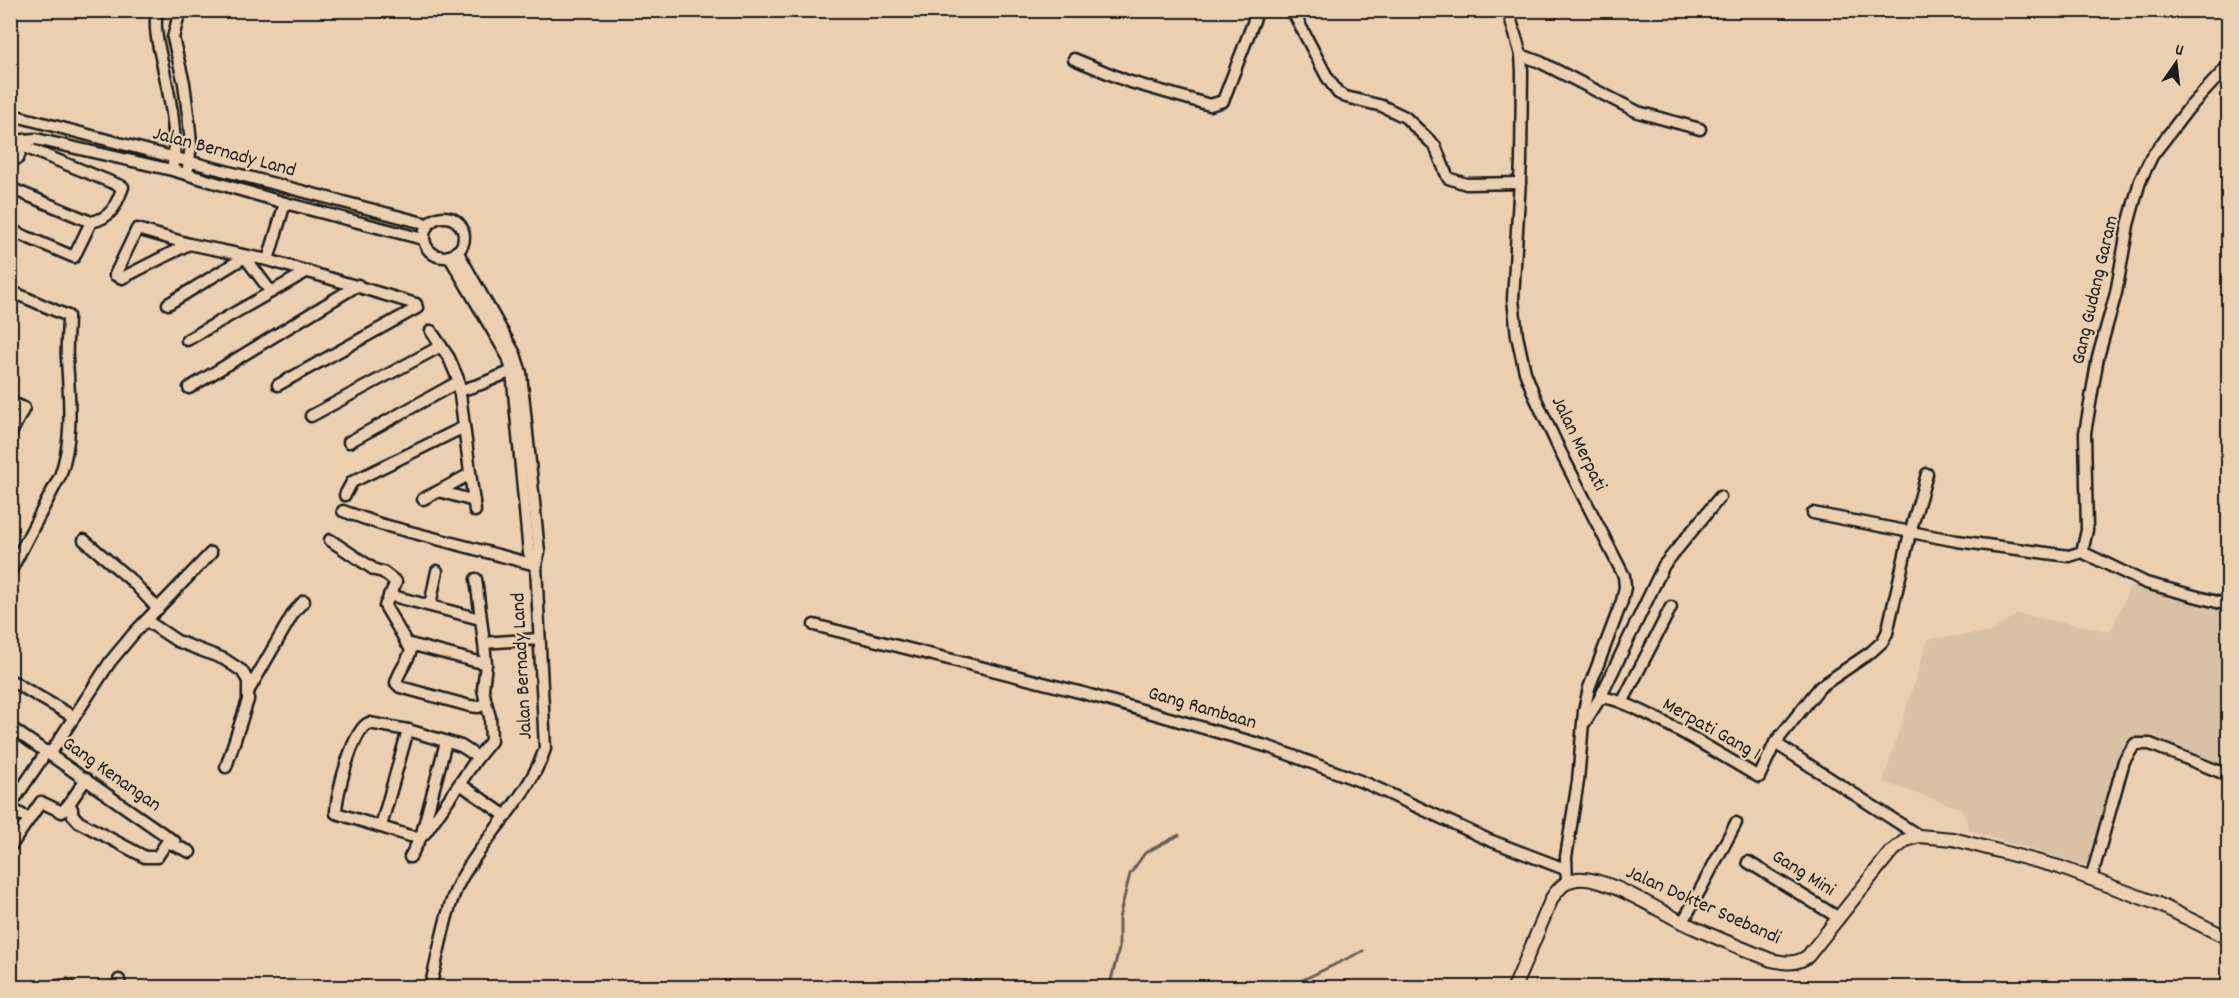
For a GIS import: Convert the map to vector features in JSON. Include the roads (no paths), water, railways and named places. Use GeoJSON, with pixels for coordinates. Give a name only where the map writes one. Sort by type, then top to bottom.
{"type":"FeatureCollection","features":[{"type":"Feature","properties":{"kind":"main road"},"geometry":{"type":"LineString","coordinates":[[1919,836],[1953,839],[2059,867],[2156,903],[2229,938]]}},
{"type":"Feature","properties":{"kind":"main road","name":"Jalan Dokter Soebandi"},"geometry":{"type":"LineString","coordinates":[[1568,882],[1575,879],[1587,879],[1605,884],[1683,922],[1771,960],[1786,963],[1801,961],[1808,956],[1890,853],[1906,840],[1919,836]]}},
{"type":"Feature","properties":{"kind":"main road"},"geometry":{"type":"LineString","coordinates":[[1514,987],[1552,898],[1559,888],[1568,882]]}},
{"type":"Feature","properties":{"kind":"street"},"geometry":{"type":"LineString","coordinates":[[157,10],[155,18],[158,48],[170,101],[174,158],[172,170]]}},
{"type":"Feature","properties":{"kind":"street"},"geometry":{"type":"LineString","coordinates":[[180,10],[173,38],[184,83],[189,122],[187,175]]}},
{"type":"Feature","properties":{"kind":"street"},"geometry":{"type":"LineString","coordinates":[[1074,59],[1127,81],[1210,105],[1223,100],[1258,10]]}},
{"type":"Feature","properties":{"kind":"street"},"geometry":{"type":"LineString","coordinates":[[1292,10],[1327,77],[1338,93],[1382,106],[1405,117],[1435,146],[1448,178],[1467,184],[1520,183]]}},
{"type":"Feature","properties":{"kind":"street","name":"Jalan Merpati"},"geometry":{"type":"LineString","coordinates":[[1509,10],[1521,55],[1520,183],[1513,299],[1520,354],[1534,394],[1561,453],[1617,561],[1624,576],[1625,587],[1622,601],[1589,688],[1578,781],[1568,831],[1565,869],[1568,882]]}},
{"type":"Feature","properties":{"kind":"street"},"geometry":{"type":"LineString","coordinates":[[1521,55],[1540,62],[1638,112],[1700,129]]}},
{"type":"Feature","properties":{"kind":"street","name":"Gang Gudang Garam"},"geometry":{"type":"LineString","coordinates":[[2082,552],[2087,530],[2085,433],[2098,357],[2116,293],[2128,225],[2138,189],[2152,156],[2188,109],[2229,66]]}},
{"type":"Feature","properties":{"kind":"street","name":"Jalan Bernady Land"},"geometry":{"type":"LineString","coordinates":[[10,117],[20,117],[428,224],[441,216],[456,220],[464,234],[462,244],[453,254],[441,257],[431,253],[423,238],[285,203],[172,170],[55,143],[10,141]]}},
{"type":"Feature","properties":{"kind":"street"},"geometry":{"type":"LineString","coordinates":[[10,171],[12,161],[18,158],[23,143],[123,187],[113,213],[91,222],[10,188]]}},
{"type":"Feature","properties":{"kind":"street"},"geometry":{"type":"LineString","coordinates":[[268,260],[285,203]]}},
{"type":"Feature","properties":{"kind":"street"},"geometry":{"type":"LineString","coordinates":[[10,230],[74,257],[91,222]]}},
{"type":"Feature","properties":{"kind":"street"},"geometry":{"type":"LineString","coordinates":[[423,238],[428,224]]}},
{"type":"Feature","properties":{"kind":"street"},"geometry":{"type":"LineString","coordinates":[[189,244],[122,278],[115,275],[137,229],[189,244],[268,260],[416,304],[417,308],[278,386]]}},
{"type":"Feature","properties":{"kind":"street","name":"Jalan Bernady Land"},"geometry":{"type":"LineString","coordinates":[[453,254],[508,357],[512,370],[529,553],[536,565]]}},
{"type":"Feature","properties":{"kind":"street","name":"Jalan Bernady Land"},"geometry":{"type":"LineString","coordinates":[[430,987],[460,882],[506,816],[541,760],[545,748],[536,565],[539,552],[519,365],[453,254]]}},
{"type":"Feature","properties":{"kind":"street"},"geometry":{"type":"LineString","coordinates":[[245,257],[272,292]]}},
{"type":"Feature","properties":{"kind":"street"},"geometry":{"type":"LineString","coordinates":[[168,304],[245,257]]}},
{"type":"Feature","properties":{"kind":"street"},"geometry":{"type":"LineString","coordinates":[[187,340],[308,271]]}},
{"type":"Feature","properties":{"kind":"street"},"geometry":{"type":"LineString","coordinates":[[189,388],[358,285]]}},
{"type":"Feature","properties":{"kind":"street"},"geometry":{"type":"LineString","coordinates":[[10,291],[68,316],[67,355],[70,404],[66,459],[60,476],[10,572]]}},
{"type":"Feature","properties":{"kind":"street"},"geometry":{"type":"LineString","coordinates":[[431,331],[455,371],[475,506],[440,491]]}},
{"type":"Feature","properties":{"kind":"street"},"geometry":{"type":"LineString","coordinates":[[311,416],[441,346]]}},
{"type":"Feature","properties":{"kind":"street"},"geometry":{"type":"LineString","coordinates":[[350,442],[458,387],[481,384],[512,370]]}},
{"type":"Feature","properties":{"kind":"street"},"geometry":{"type":"LineString","coordinates":[[10,402],[24,408],[10,435]]}},
{"type":"Feature","properties":{"kind":"street"},"geometry":{"type":"LineString","coordinates":[[345,495],[352,482],[464,427]]}},
{"type":"Feature","properties":{"kind":"street"},"geometry":{"type":"LineString","coordinates":[[423,499],[470,474]]}},
{"type":"Feature","properties":{"kind":"street","name":"Merpati Gang 1"},"geometry":{"type":"LineString","coordinates":[[1600,698],[1623,701],[1759,777],[1775,743],[1820,687],[1857,663],[1882,642],[1890,625],[1910,533],[1927,474]]}},
{"type":"Feature","properties":{"kind":"street"},"geometry":{"type":"LineString","coordinates":[[1583,726],[1600,698],[1664,565],[1720,497]]}},
{"type":"Feature","properties":{"kind":"street"},"geometry":{"type":"LineString","coordinates":[[343,511],[380,524],[536,565]]}},
{"type":"Feature","properties":{"kind":"street"},"geometry":{"type":"LineString","coordinates":[[1813,513],[1957,541],[2068,556],[2082,552],[2146,583],[2229,606]]}},
{"type":"Feature","properties":{"kind":"street"},"geometry":{"type":"LineString","coordinates":[[84,540],[132,581],[158,609]]}},
{"type":"Feature","properties":{"kind":"street"},"geometry":{"type":"LineString","coordinates":[[330,540],[396,582],[385,606],[411,650],[396,683],[400,687],[470,706],[478,707],[486,703]]}},
{"type":"Feature","properties":{"kind":"street"},"geometry":{"type":"LineString","coordinates":[[29,819],[12,809],[12,803],[74,717],[110,662],[212,553]]}},
{"type":"Feature","properties":{"kind":"street"},"geometry":{"type":"LineString","coordinates":[[430,605],[437,571]]}},
{"type":"Feature","properties":{"kind":"street"},"geometry":{"type":"LineString","coordinates":[[410,857],[421,837],[491,741],[490,717],[483,689],[486,664],[476,579]]}},
{"type":"Feature","properties":{"kind":"street"},"geometry":{"type":"LineString","coordinates":[[389,595],[480,619]]}},
{"type":"Feature","properties":{"kind":"street"},"geometry":{"type":"LineString","coordinates":[[249,690],[294,612],[304,601]]}},
{"type":"Feature","properties":{"kind":"street"},"geometry":{"type":"LineString","coordinates":[[1623,701],[1671,607]]}},
{"type":"Feature","properties":{"kind":"street"},"geometry":{"type":"LineString","coordinates":[[147,621],[177,642],[224,659],[242,671],[248,681],[249,690],[244,714],[235,734],[226,766]]}},
{"type":"Feature","properties":{"kind":"street","name":"Gang Rambaan"},"geometry":{"type":"LineString","coordinates":[[814,625],[1083,693],[1269,747],[1368,784],[1489,840],[1565,869]]}},
{"type":"Feature","properties":{"kind":"street"},"geometry":{"type":"LineString","coordinates":[[484,642],[539,639]]}},
{"type":"Feature","properties":{"kind":"street"},"geometry":{"type":"LineString","coordinates":[[405,643],[486,664]]}},
{"type":"Feature","properties":{"kind":"street"},"geometry":{"type":"LineString","coordinates":[[10,680],[74,717]]}},
{"type":"Feature","properties":{"kind":"street"},"geometry":{"type":"LineString","coordinates":[[421,837],[410,836],[336,813],[336,802],[347,763],[362,726],[377,723],[408,730],[461,746],[478,757]]}},
{"type":"Feature","properties":{"kind":"street","name":"Gang Kenangan"},"geometry":{"type":"LineString","coordinates":[[10,727],[190,852],[167,842],[157,857],[145,857],[79,822],[72,814],[69,804]]}},
{"type":"Feature","properties":{"kind":"street"},"geometry":{"type":"LineString","coordinates":[[381,826],[408,730]]}},
{"type":"Feature","properties":{"kind":"street"},"geometry":{"type":"LineString","coordinates":[[421,837],[446,742]]}},
{"type":"Feature","properties":{"kind":"street"},"geometry":{"type":"LineString","coordinates":[[1775,743],[1919,836]]}},
{"type":"Feature","properties":{"kind":"street"},"geometry":{"type":"LineString","coordinates":[[2091,879],[2124,761],[2134,744],[2150,744],[2229,775]]}},
{"type":"Feature","properties":{"kind":"street"},"geometry":{"type":"LineString","coordinates":[[10,847],[41,802],[62,812],[86,779]]}},
{"type":"Feature","properties":{"kind":"street"},"geometry":{"type":"LineString","coordinates":[[460,784],[506,816]]}},
{"type":"Feature","properties":{"kind":"street"},"geometry":{"type":"LineString","coordinates":[[1683,922],[1736,823]]}},
{"type":"Feature","properties":{"kind":"street","name":"Gang Mini"},"geometry":{"type":"LineString","coordinates":[[1748,862],[1839,918]]}},
{"type":"Feature","properties":{"kind":"street"},"geometry":{"type":"LineString","coordinates":[[46,987],[68,985]]}},
{"type":"Feature","properties":{"kind":"waterway"},"geometry":{"type":"LineString","coordinates":[[1109,988],[1119,949],[1119,918],[1130,874],[1145,853],[1179,835]]}},
{"type":"Feature","properties":{"kind":"waterway"},"geometry":{"type":"LineString","coordinates":[[1286,988],[1363,951]]}}]}
